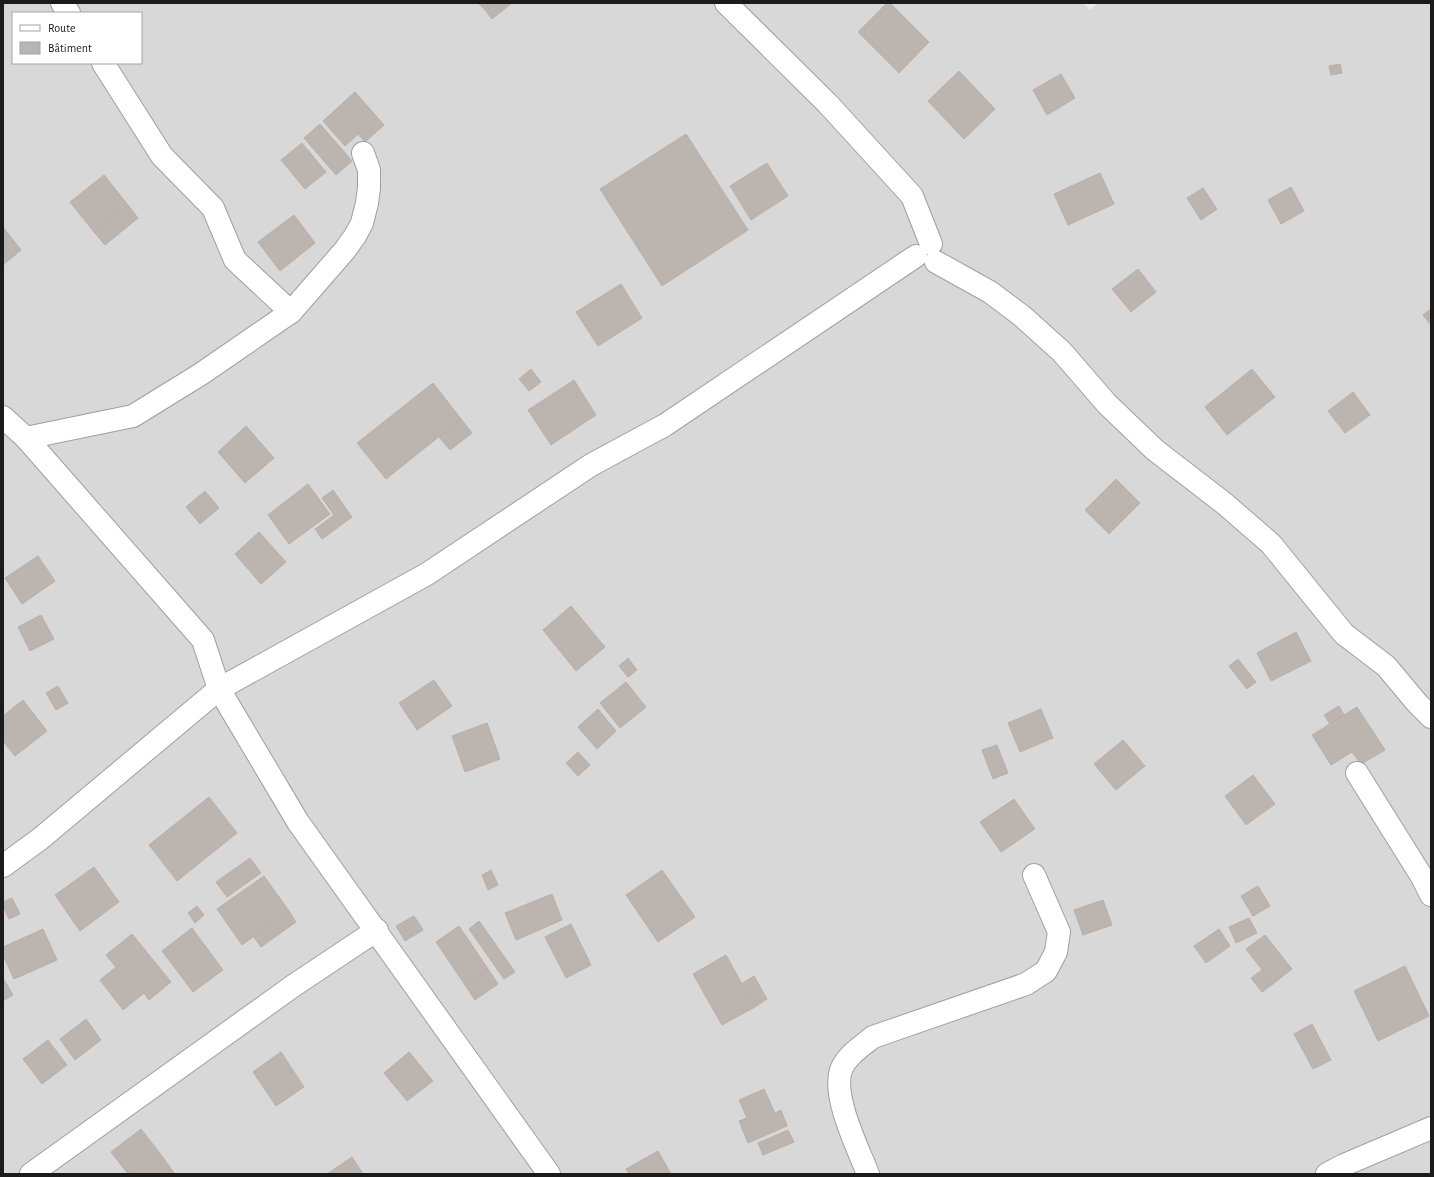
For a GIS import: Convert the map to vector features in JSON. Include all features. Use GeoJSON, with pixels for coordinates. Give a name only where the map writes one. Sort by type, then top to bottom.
{"type":"FeatureCollection","features":[{"type":"Feature","properties":{"kind":"street"},"geometry":{"type":"LineString","coordinates":[[62,3],[68,12]]}},
{"type":"Feature","properties":{"kind":"street"},"geometry":{"type":"LineString","coordinates":[[726,3],[828,104],[912,196],[928,254],[990,292],[1022,316],[1062,352],[1107,404],[1156,450],[1225,504],[1271,544],[1344,634],[1386,666],[1417,703],[1431,717]]}},
{"type":"Feature","properties":{"kind":"street"},"geometry":{"type":"LineString","coordinates":[[104,64],[162,156],[213,208],[234,260],[290,312]]}},
{"type":"Feature","properties":{"kind":"street"},"geometry":{"type":"LineString","coordinates":[[26,438],[133,416],[201,374],[290,312],[345,250],[356,236],[362,223],[369,188],[369,170],[363,153]]}},
{"type":"Feature","properties":{"kind":"street"},"geometry":{"type":"LineString","coordinates":[[3,866],[40,839],[219,689],[427,574],[591,465],[665,425],[928,254]]}},
{"type":"Feature","properties":{"kind":"street"},"geometry":{"type":"LineString","coordinates":[[3,417],[26,438],[202,640],[219,689],[298,822],[377,930],[549,1174]]}},
{"type":"Feature","properties":{"kind":"street"},"geometry":{"type":"LineString","coordinates":[[1357,773],[1422,877],[1431,895]]}},
{"type":"Feature","properties":{"kind":"street"},"geometry":{"type":"LineString","coordinates":[[868,1174],[844,1114],[839,1089],[841,1070],[853,1053],[873,1037],[1026,984],[1046,971],[1056,952],[1059,932],[1034,875]]}},
{"type":"Feature","properties":{"kind":"street"},"geometry":{"type":"LineString","coordinates":[[31,1174],[293,986],[377,930]]}},
{"type":"Feature","properties":{"kind":"street"},"geometry":{"type":"LineString","coordinates":[[1327,1174],[1344,1165],[1431,1128]]}},
{"type":"Feature","properties":{"kind":"shaded area"},"geometry":{"type":"Polygon","coordinates":[[[3,3],[1083,3],[1090,10],[1098,3],[1431,3],[1431,1174],[3,1174],[3,3]]]}},
{"type":"Feature","properties":{"kind":"building"},"geometry":{"type":"Polygon","coordinates":[[[478,3],[495,3],[486,11],[478,3]]]}},
{"type":"Feature","properties":{"kind":"building"},"geometry":{"type":"Polygon","coordinates":[[[495,3],[512,3],[492,19],[486,11],[495,3]]]}},
{"type":"Feature","properties":{"kind":"building"},"geometry":{"type":"Polygon","coordinates":[[[887,3],[890,3],[929,42],[899,73],[858,32],[887,3]]]}},
{"type":"Feature","properties":{"kind":"building"},"geometry":{"type":"Polygon","coordinates":[[[1340,64],[1342,73],[1331,75],[1329,66],[1340,64]]]}},
{"type":"Feature","properties":{"kind":"building"},"geometry":{"type":"Polygon","coordinates":[[[959,71],[995,109],[964,139],[928,101],[959,71]]]}},
{"type":"Feature","properties":{"kind":"building"},"geometry":{"type":"Polygon","coordinates":[[[1061,74],[1075,98],[1047,115],[1033,90],[1061,74]]]}},
{"type":"Feature","properties":{"kind":"building"},"geometry":{"type":"Polygon","coordinates":[[[355,92],[377,117],[345,146],[323,121],[355,92]]]}},
{"type":"Feature","properties":{"kind":"building"},"geometry":{"type":"Polygon","coordinates":[[[377,117],[384,125],[365,142],[358,134],[377,117]]]}},
{"type":"Feature","properties":{"kind":"building"},"geometry":{"type":"Polygon","coordinates":[[[320,124],[352,161],[336,175],[304,138],[320,124]]]}},
{"type":"Feature","properties":{"kind":"building"},"geometry":{"type":"Polygon","coordinates":[[[686,134],[748,230],[662,286],[600,189],[686,134]]]}},
{"type":"Feature","properties":{"kind":"building"},"geometry":{"type":"Polygon","coordinates":[[[302,143],[326,172],[305,189],[281,160],[302,143]]]}},
{"type":"Feature","properties":{"kind":"building"},"geometry":{"type":"Polygon","coordinates":[[[767,163],[788,196],[751,220],[730,186],[767,163]]]}},
{"type":"Feature","properties":{"kind":"building"},"geometry":{"type":"Polygon","coordinates":[[[1100,173],[1114,204],[1068,225],[1054,194],[1100,173]]]}},
{"type":"Feature","properties":{"kind":"building"},"geometry":{"type":"Polygon","coordinates":[[[104,175],[128,205],[94,232],[70,202],[104,175]]]}},
{"type":"Feature","properties":{"kind":"building"},"geometry":{"type":"Polygon","coordinates":[[[1291,187],[1304,211],[1281,224],[1268,200],[1291,187]]]}},
{"type":"Feature","properties":{"kind":"building"},"geometry":{"type":"Polygon","coordinates":[[[1203,188],[1217,209],[1201,220],[1187,198],[1203,188]]]}},
{"type":"Feature","properties":{"kind":"building"},"geometry":{"type":"Polygon","coordinates":[[[128,205],[138,218],[105,245],[94,232],[128,205]]]}},
{"type":"Feature","properties":{"kind":"building"},"geometry":{"type":"Polygon","coordinates":[[[294,215],[315,243],[280,271],[258,242],[294,215]]]}},
{"type":"Feature","properties":{"kind":"building"},"geometry":{"type":"Polygon","coordinates":[[[3,227],[21,250],[3,265],[3,227]]]}},
{"type":"Feature","properties":{"kind":"building"},"geometry":{"type":"Polygon","coordinates":[[[1138,269],[1156,292],[1131,312],[1112,289],[1138,269]]]}},
{"type":"Feature","properties":{"kind":"building"},"geometry":{"type":"Polygon","coordinates":[[[621,284],[642,318],[598,346],[576,312],[621,284]]]}},
{"type":"Feature","properties":{"kind":"building"},"geometry":{"type":"Polygon","coordinates":[[[1431,309],[1431,325],[1423,315],[1431,309]]]}},
{"type":"Feature","properties":{"kind":"building"},"geometry":{"type":"Polygon","coordinates":[[[531,369],[541,382],[529,391],[519,379],[531,369]]]}},
{"type":"Feature","properties":{"kind":"building"},"geometry":{"type":"Polygon","coordinates":[[[1252,369],[1275,397],[1227,435],[1205,407],[1252,369]]]}},
{"type":"Feature","properties":{"kind":"building"},"geometry":{"type":"Polygon","coordinates":[[[574,380],[596,415],[551,445],[528,410],[574,380]]]}},
{"type":"Feature","properties":{"kind":"building"},"geometry":{"type":"Polygon","coordinates":[[[433,383],[461,419],[386,479],[357,443],[433,383]]]}},
{"type":"Feature","properties":{"kind":"building"},"geometry":{"type":"Polygon","coordinates":[[[1353,392],[1370,415],[1345,433],[1328,411],[1353,392]]]}},
{"type":"Feature","properties":{"kind":"building"},"geometry":{"type":"Polygon","coordinates":[[[461,419],[472,433],[450,450],[439,437],[461,419]]]}},
{"type":"Feature","properties":{"kind":"building"},"geometry":{"type":"Polygon","coordinates":[[[246,426],[274,458],[245,483],[218,452],[246,426]]]}},
{"type":"Feature","properties":{"kind":"building"},"geometry":{"type":"Polygon","coordinates":[[[1116,479],[1140,503],[1109,534],[1085,510],[1116,479]]]}},
{"type":"Feature","properties":{"kind":"building"},"geometry":{"type":"Polygon","coordinates":[[[308,484],[330,514],[289,544],[268,515],[308,484]]]}},
{"type":"Feature","properties":{"kind":"building"},"geometry":{"type":"Polygon","coordinates":[[[333,490],[352,517],[322,539],[315,529],[334,515],[322,498],[333,490]]]}},
{"type":"Feature","properties":{"kind":"building"},"geometry":{"type":"Polygon","coordinates":[[[205,491],[219,508],[200,524],[186,507],[205,491]]]}},
{"type":"Feature","properties":{"kind":"building"},"geometry":{"type":"Polygon","coordinates":[[[259,532],[286,562],[261,584],[235,554],[259,532]]]}},
{"type":"Feature","properties":{"kind":"building"},"geometry":{"type":"Polygon","coordinates":[[[38,556],[55,581],[22,604],[5,578],[38,556]]]}},
{"type":"Feature","properties":{"kind":"building"},"geometry":{"type":"Polygon","coordinates":[[[571,606],[605,647],[576,671],[543,630],[571,606]]]}},
{"type":"Feature","properties":{"kind":"building"},"geometry":{"type":"Polygon","coordinates":[[[41,615],[54,639],[30,651],[18,627],[41,615]]]}},
{"type":"Feature","properties":{"kind":"building"},"geometry":{"type":"Polygon","coordinates":[[[1296,632],[1311,661],[1271,681],[1257,653],[1296,632]]]}},
{"type":"Feature","properties":{"kind":"building"},"geometry":{"type":"Polygon","coordinates":[[[628,658],[637,670],[628,677],[619,666],[628,658]]]}},
{"type":"Feature","properties":{"kind":"building"},"geometry":{"type":"Polygon","coordinates":[[[1238,659],[1256,682],[1247,689],[1229,666],[1238,659]]]}},
{"type":"Feature","properties":{"kind":"building"},"geometry":{"type":"Polygon","coordinates":[[[434,680],[452,706],[417,730],[399,703],[434,680]]]}},
{"type":"Feature","properties":{"kind":"building"},"geometry":{"type":"Polygon","coordinates":[[[626,682],[646,707],[620,728],[600,703],[626,682]]]}},
{"type":"Feature","properties":{"kind":"building"},"geometry":{"type":"Polygon","coordinates":[[[58,686],[68,703],[56,710],[46,693],[58,686]]]}},
{"type":"Feature","properties":{"kind":"building"},"geometry":{"type":"Polygon","coordinates":[[[23,700],[47,731],[15,756],[3,741],[3,716],[23,700]]]}},
{"type":"Feature","properties":{"kind":"building"},"geometry":{"type":"Polygon","coordinates":[[[1339,706],[1344,715],[1330,724],[1324,715],[1339,706]]]}},
{"type":"Feature","properties":{"kind":"building"},"geometry":{"type":"Polygon","coordinates":[[[1357,707],[1385,750],[1361,764],[1352,752],[1331,765],[1312,735],[1357,707]]]}},
{"type":"Feature","properties":{"kind":"building"},"geometry":{"type":"Polygon","coordinates":[[[598,709],[616,731],[597,749],[578,727],[598,709]]]}},
{"type":"Feature","properties":{"kind":"building"},"geometry":{"type":"Polygon","coordinates":[[[1041,709],[1053,738],[1020,752],[1008,723],[1041,709]]]}},
{"type":"Feature","properties":{"kind":"building"},"geometry":{"type":"Polygon","coordinates":[[[487,723],[500,759],[465,772],[452,736],[487,723]]]}},
{"type":"Feature","properties":{"kind":"building"},"geometry":{"type":"Polygon","coordinates":[[[1123,740],[1145,766],[1116,790],[1094,764],[1123,740]]]}},
{"type":"Feature","properties":{"kind":"building"},"geometry":{"type":"Polygon","coordinates":[[[997,745],[1008,773],[993,779],[982,750],[997,745]]]}},
{"type":"Feature","properties":{"kind":"building"},"geometry":{"type":"Polygon","coordinates":[[[578,752],[590,765],[578,776],[566,763],[578,752]]]}},
{"type":"Feature","properties":{"kind":"building"},"geometry":{"type":"Polygon","coordinates":[[[1253,775],[1275,804],[1246,825],[1225,796],[1253,775]]]}},
{"type":"Feature","properties":{"kind":"building"},"geometry":{"type":"Polygon","coordinates":[[[209,797],[237,833],[177,881],[149,845],[209,797]]]}},
{"type":"Feature","properties":{"kind":"building"},"geometry":{"type":"Polygon","coordinates":[[[1014,799],[1035,829],[1001,852],[980,822],[1014,799]]]}},
{"type":"Feature","properties":{"kind":"building"},"geometry":{"type":"Polygon","coordinates":[[[250,858],[261,873],[227,897],[216,882],[250,858]]]}},
{"type":"Feature","properties":{"kind":"building"},"geometry":{"type":"Polygon","coordinates":[[[94,867],[119,902],[80,931],[55,895],[94,867]]]}},
{"type":"Feature","properties":{"kind":"building"},"geometry":{"type":"Polygon","coordinates":[[[491,870],[498,885],[488,890],[482,875],[491,870]]]}},
{"type":"Feature","properties":{"kind":"building"},"geometry":{"type":"Polygon","coordinates":[[[662,870],[695,917],[658,942],[626,895],[662,870]]]}},
{"type":"Feature","properties":{"kind":"building"},"geometry":{"type":"Polygon","coordinates":[[[264,876],[289,911],[242,945],[217,909],[264,876]]]}},
{"type":"Feature","properties":{"kind":"building"},"geometry":{"type":"Polygon","coordinates":[[[1258,886],[1270,906],[1253,916],[1241,896],[1258,886]]]}},
{"type":"Feature","properties":{"kind":"building"},"geometry":{"type":"Polygon","coordinates":[[[552,894],[562,920],[516,940],[505,913],[552,894]]]}},
{"type":"Feature","properties":{"kind":"building"},"geometry":{"type":"Polygon","coordinates":[[[12,898],[20,914],[9,919],[3,906],[3,902],[12,898]]]}},
{"type":"Feature","properties":{"kind":"building"},"geometry":{"type":"Polygon","coordinates":[[[1103,900],[1112,925],[1083,935],[1074,910],[1103,900]]]}},
{"type":"Feature","properties":{"kind":"building"},"geometry":{"type":"Polygon","coordinates":[[[197,906],[204,915],[195,923],[188,913],[197,906]]]}},
{"type":"Feature","properties":{"kind":"building"},"geometry":{"type":"Polygon","coordinates":[[[289,911],[296,922],[261,947],[253,936],[289,911]]]}},
{"type":"Feature","properties":{"kind":"building"},"geometry":{"type":"Polygon","coordinates":[[[414,916],[423,930],[405,941],[396,926],[414,916]]]}},
{"type":"Feature","properties":{"kind":"building"},"geometry":{"type":"Polygon","coordinates":[[[1249,918],[1257,933],[1236,943],[1229,927],[1249,918]]]}},
{"type":"Feature","properties":{"kind":"building"},"geometry":{"type":"Polygon","coordinates":[[[479,921],[515,972],[504,979],[469,929],[479,921]]]}},
{"type":"Feature","properties":{"kind":"building"},"geometry":{"type":"Polygon","coordinates":[[[571,924],[591,965],[566,978],[545,937],[571,924]]]}},
{"type":"Feature","properties":{"kind":"building"},"geometry":{"type":"Polygon","coordinates":[[[459,926],[488,969],[465,985],[436,942],[459,926]]]}},
{"type":"Feature","properties":{"kind":"building"},"geometry":{"type":"Polygon","coordinates":[[[192,928],[223,970],[193,992],[162,951],[192,928]]]}},
{"type":"Feature","properties":{"kind":"building"},"geometry":{"type":"Polygon","coordinates":[[[43,929],[57,960],[14,979],[3,955],[3,947],[43,929]]]}},
{"type":"Feature","properties":{"kind":"building"},"geometry":{"type":"Polygon","coordinates":[[[1219,929],[1230,946],[1206,963],[1194,946],[1219,929]]]}},
{"type":"Feature","properties":{"kind":"building"},"geometry":{"type":"Polygon","coordinates":[[[132,934],[171,982],[149,1000],[144,993],[123,1010],[100,980],[116,967],[106,955],[132,934]]]}},
{"type":"Feature","properties":{"kind":"building"},"geometry":{"type":"Polygon","coordinates":[[[1265,935],[1292,969],[1273,984],[1246,949],[1265,935]]]}},
{"type":"Feature","properties":{"kind":"building"},"geometry":{"type":"Polygon","coordinates":[[[726,955],[755,1007],[722,1025],[693,974],[726,955]]]}},
{"type":"Feature","properties":{"kind":"building"},"geometry":{"type":"Polygon","coordinates":[[[1405,966],[1429,1016],[1378,1041],[1354,991],[1405,966]]]}},
{"type":"Feature","properties":{"kind":"building"},"geometry":{"type":"Polygon","coordinates":[[[488,969],[498,984],[475,1000],[465,985],[488,969]]]}},
{"type":"Feature","properties":{"kind":"building"},"geometry":{"type":"Polygon","coordinates":[[[1262,970],[1273,984],[1262,992],[1251,978],[1262,970]]]}},
{"type":"Feature","properties":{"kind":"building"},"geometry":{"type":"Polygon","coordinates":[[[754,976],[767,999],[755,1007],[741,984],[754,976]]]}},
{"type":"Feature","properties":{"kind":"building"},"geometry":{"type":"Polygon","coordinates":[[[3,978],[13,995],[3,1001],[3,978]]]}},
{"type":"Feature","properties":{"kind":"building"},"geometry":{"type":"Polygon","coordinates":[[[86,1019],[101,1040],[75,1060],[60,1039],[86,1019]]]}},
{"type":"Feature","properties":{"kind":"building"},"geometry":{"type":"Polygon","coordinates":[[[1312,1024],[1331,1060],[1313,1069],[1294,1034],[1312,1024]]]}},
{"type":"Feature","properties":{"kind":"building"},"geometry":{"type":"Polygon","coordinates":[[[48,1040],[67,1065],[42,1084],[23,1059],[48,1040]]]}},
{"type":"Feature","properties":{"kind":"building"},"geometry":{"type":"Polygon","coordinates":[[[281,1052],[304,1087],[276,1106],[253,1072],[281,1052]]]}},
{"type":"Feature","properties":{"kind":"building"},"geometry":{"type":"Polygon","coordinates":[[[409,1052],[433,1081],[407,1101],[384,1073],[409,1052]]]}},
{"type":"Feature","properties":{"kind":"building"},"geometry":{"type":"Polygon","coordinates":[[[764,1089],[775,1113],[781,1110],[787,1126],[748,1143],[739,1121],[747,1118],[739,1100],[764,1089]]]}},
{"type":"Feature","properties":{"kind":"building"},"geometry":{"type":"Polygon","coordinates":[[[141,1129],[159,1152],[131,1174],[128,1174],[111,1152],[141,1129]]]}},
{"type":"Feature","properties":{"kind":"building"},"geometry":{"type":"Polygon","coordinates":[[[788,1130],[794,1142],[763,1155],[758,1143],[788,1130]]]}},
{"type":"Feature","properties":{"kind":"building"},"geometry":{"type":"Polygon","coordinates":[[[658,1151],[671,1174],[629,1174],[626,1169],[658,1151]]]}},
{"type":"Feature","properties":{"kind":"building"},"geometry":{"type":"Polygon","coordinates":[[[159,1152],[174,1173],[173,1174],[131,1174],[159,1152]]]}},
{"type":"Feature","properties":{"kind":"building"},"geometry":{"type":"Polygon","coordinates":[[[352,1157],[363,1174],[327,1174],[352,1157]]]}}]}
